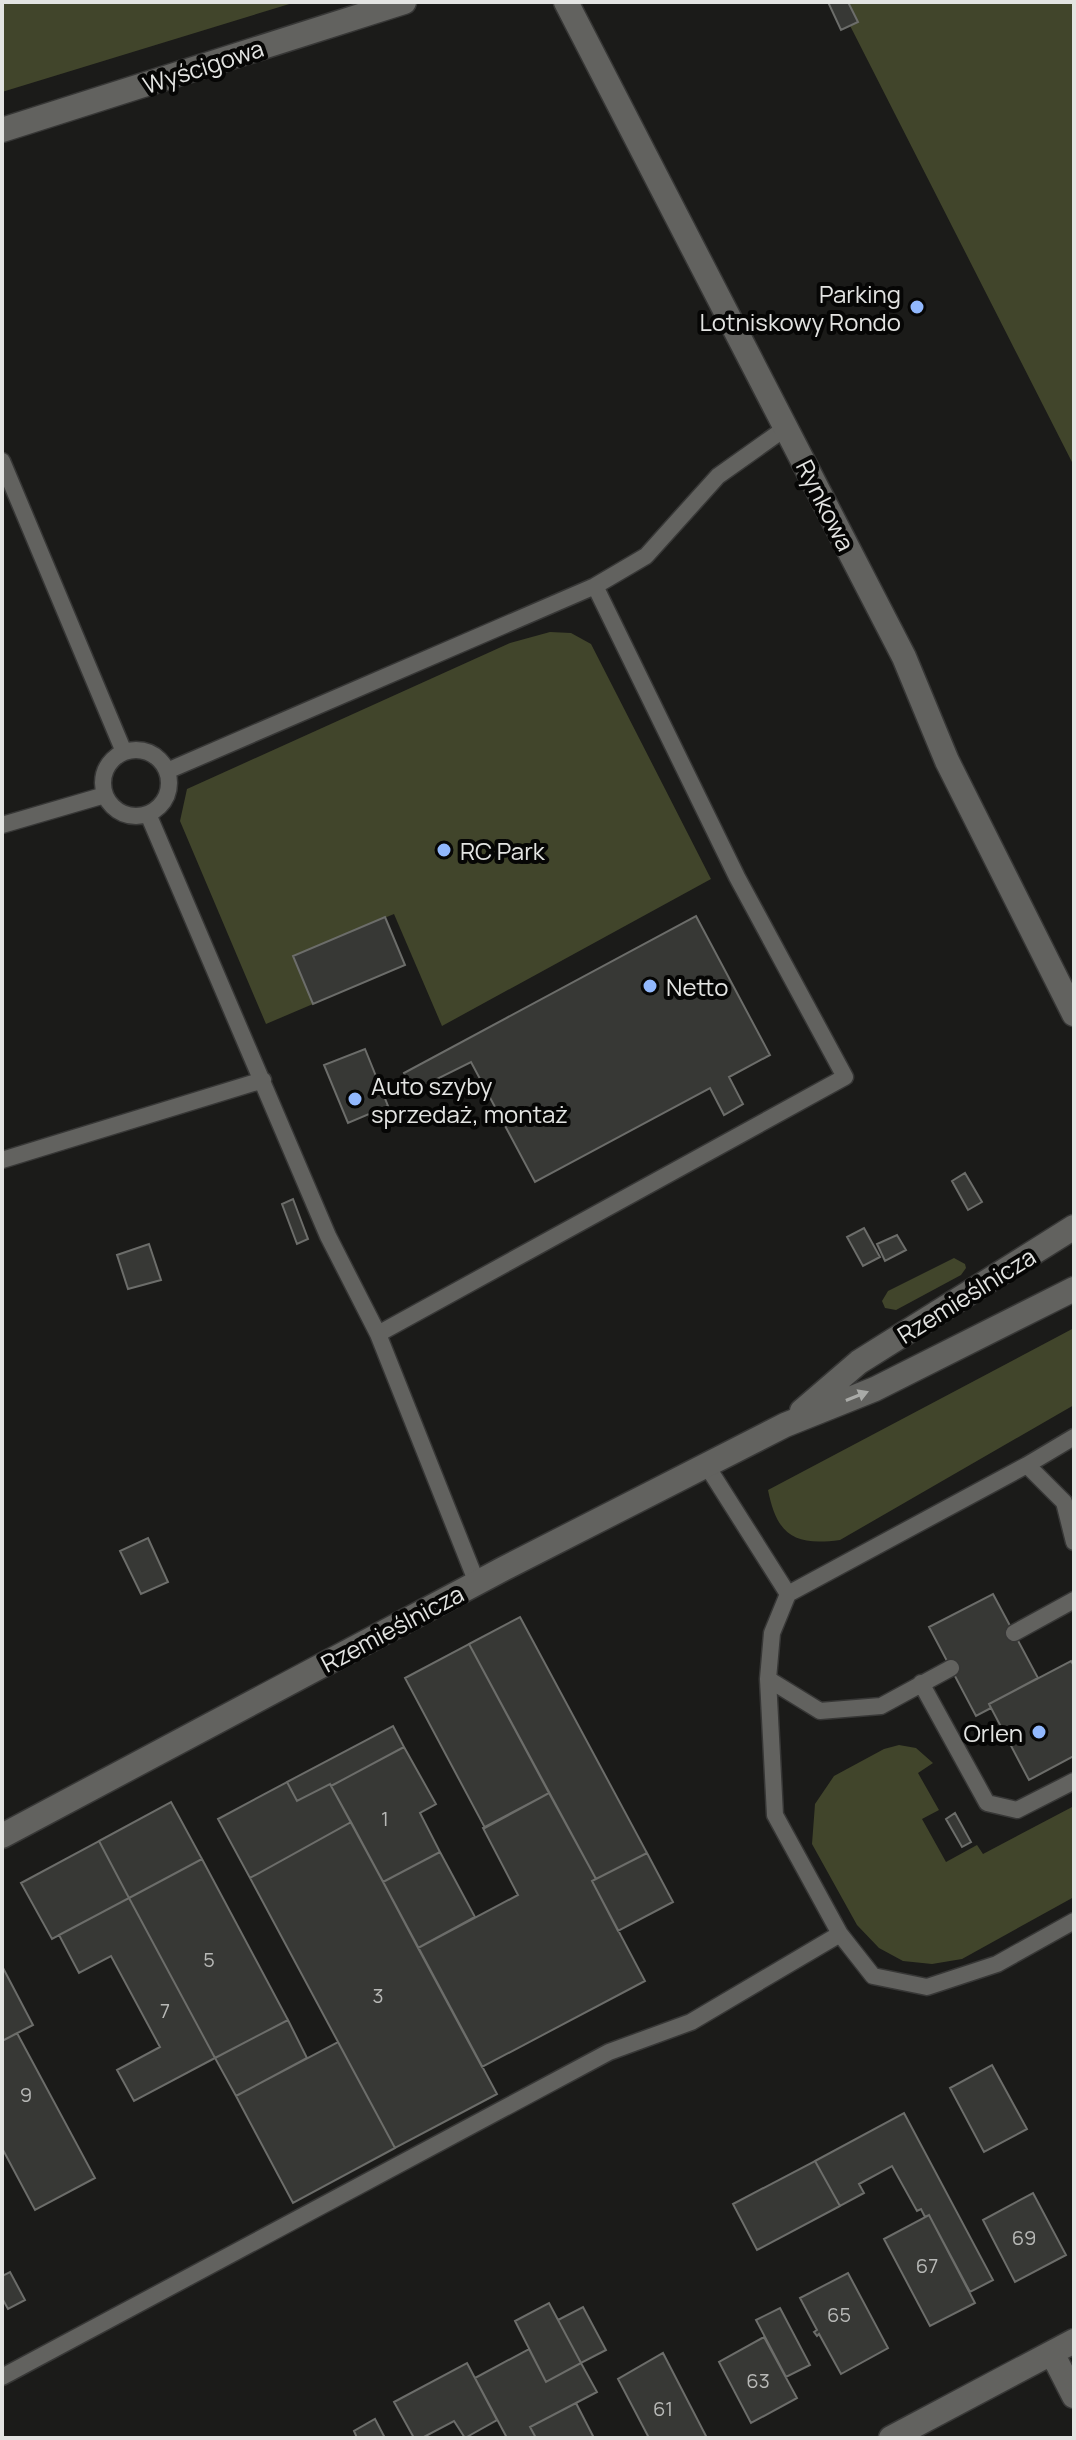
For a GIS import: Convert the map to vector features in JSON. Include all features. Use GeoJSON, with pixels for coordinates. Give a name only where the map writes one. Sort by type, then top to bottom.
{"type":"FeatureCollection","features":[{"type":"Feature","properties":{"kind":"street","name":"Wyścigowa"},"geometry":{"type":"LineString","coordinates":[[2,130],[404,2]]}},
{"type":"Feature","properties":{"kind":"street","name":"Rynkowa"},"geometry":{"type":"LineString","coordinates":[[566,2],[904,657],[947,761],[1074,1014]]}},
{"type":"Feature","properties":{"kind":"street","name":"Rzemieślnicza"},"geometry":{"type":"LineString","coordinates":[[785,1425],[859,1362],[1074,1227]]}},
{"type":"Feature","properties":{"kind":"street","name":"Rzemieślnicza"},"geometry":{"type":"LineString","coordinates":[[2,1836],[477,1583],[785,1425],[875,1389],[1074,1289]]}},
{"type":"Feature","properties":{"kind":"street"},"geometry":{"type":"LineString","coordinates":[[891,2438],[1074,2341]]}},
{"type":"Feature","properties":{"kind":"street"},"geometry":{"type":"LineString","coordinates":[[1052,2353],[1074,2396]]}},
{"type":"Feature","properties":{"kind":"lane"},"geometry":{"type":"LineString","coordinates":[[167,771],[595,586],[646,556],[718,476],[787,427]]}},
{"type":"Feature","properties":{"kind":"lane"},"geometry":{"type":"LineString","coordinates":[[2,461],[124,752]]}},
{"type":"Feature","properties":{"kind":"lane"},"geometry":{"type":"LineString","coordinates":[[378,1334],[845,1077],[737,877],[595,586]]}},
{"type":"Feature","properties":{"kind":"lane"},"geometry":{"type":"LineString","coordinates":[[134,750],[154,756],[167,771],[168,792],[157,810],[148,814],[127,816],[110,804],[105,795],[104,775],[115,758],[124,752],[134,750]]}},
{"type":"Feature","properties":{"kind":"lane"},"geometry":{"type":"LineString","coordinates":[[2,825],[105,795]]}},
{"type":"Feature","properties":{"kind":"lane"},"geometry":{"type":"LineString","coordinates":[[148,814],[328,1236],[378,1334],[477,1583]]}},
{"type":"Feature","properties":{"kind":"lane"},"geometry":{"type":"LineString","coordinates":[[2,1160],[263,1080]]}},
{"type":"Feature","properties":{"kind":"lane"},"geometry":{"type":"LineString","coordinates":[[1074,1437],[788,1594],[772,1633],[768,1679],[775,1815],[840,1934],[873,1976],[927,1987],[997,1964],[1074,1921]]}},
{"type":"Feature","properties":{"kind":"lane"},"geometry":{"type":"LineString","coordinates":[[1027,1465],[1064,1502],[1074,1542]]}},
{"type":"Feature","properties":{"kind":"lane"},"geometry":{"type":"LineString","coordinates":[[707,1466],[788,1594]]}},
{"type":"Feature","properties":{"kind":"lane"},"geometry":{"type":"LineString","coordinates":[[1014,1633],[1074,1600]]}},
{"type":"Feature","properties":{"kind":"lane"},"geometry":{"type":"LineString","coordinates":[[768,1679],[820,1711],[881,1706],[951,1668]]}},
{"type":"Feature","properties":{"kind":"lane"},"geometry":{"type":"LineString","coordinates":[[921,1683],[987,1803],[1017,1810],[1074,1781]]}},
{"type":"Feature","properties":{"kind":"lane"},"geometry":{"type":"LineString","coordinates":[[2,2377],[609,2052],[691,2022],[840,1934]]}},
{"type":"Feature","properties":{"kind":"green space"},"geometry":{"type":"Polygon","coordinates":[[[2,2],[296,2],[2,92],[2,2]]]}},
{"type":"Feature","properties":{"kind":"green space"},"geometry":{"type":"Polygon","coordinates":[[[838,2],[1074,2],[1074,466],[838,2]]]}},
{"type":"Feature","properties":{"kind":"green space","name":"RC Park"},"geometry":{"type":"Polygon","coordinates":[[[550,632],[571,633],[591,644],[711,879],[442,1026],[394,914],[293,956],[313,1004],[266,1024],[180,821],[187,789],[510,643],[550,632]]]}},
{"type":"Feature","properties":{"kind":"green space"},"geometry":{"type":"Polygon","coordinates":[[[954,1258],[965,1264],[961,1275],[896,1310],[885,1308],[882,1301],[888,1291],[954,1258]]]}},
{"type":"Feature","properties":{"kind":"green space"},"geometry":{"type":"Polygon","coordinates":[[[1074,1328],[1074,1405],[840,1540],[800,1539],[783,1528],[768,1490],[1074,1328]]]}},
{"type":"Feature","properties":{"kind":"green space"},"geometry":{"type":"Polygon","coordinates":[[[899,1745],[916,1748],[933,1763],[918,1773],[939,1810],[922,1819],[946,1862],[977,1845],[983,1854],[1074,1806],[1074,1897],[962,1959],[932,1964],[903,1961],[879,1948],[857,1925],[812,1844],[815,1804],[834,1776],[884,1749],[899,1745]]]}},
{"type":"Feature","properties":{"kind":"building"},"geometry":{"type":"Polygon","coordinates":[[[828,2],[848,2],[858,22],[841,30],[828,2]]]}},
{"type":"Feature","properties":{"kind":"building","name":"Netto"},"geometry":{"type":"Polygon","coordinates":[[[696,916],[770,1055],[729,1077],[743,1104],[724,1115],[710,1088],[535,1182],[471,1062],[413,1091],[404,1073],[696,916]]]}},
{"type":"Feature","properties":{"kind":"building"},"geometry":{"type":"Polygon","coordinates":[[[385,917],[405,965],[313,1004],[293,956],[385,917]]]}},
{"type":"Feature","properties":{"kind":"building"},"geometry":{"type":"Polygon","coordinates":[[[365,1049],[388,1106],[348,1123],[324,1065],[365,1049]]]}},
{"type":"Feature","properties":{"kind":"building"},"geometry":{"type":"Polygon","coordinates":[[[965,1173],[982,1202],[968,1210],[952,1181],[965,1173]]]}},
{"type":"Feature","properties":{"kind":"building"},"geometry":{"type":"Polygon","coordinates":[[[293,1199],[308,1239],[297,1244],[282,1204],[293,1199]]]}},
{"type":"Feature","properties":{"kind":"building"},"geometry":{"type":"Polygon","coordinates":[[[864,1228],[880,1257],[863,1266],[847,1237],[864,1228]]]}},
{"type":"Feature","properties":{"kind":"building"},"geometry":{"type":"Polygon","coordinates":[[[897,1235],[906,1250],[885,1261],[877,1244],[897,1235]]]}},
{"type":"Feature","properties":{"kind":"building"},"geometry":{"type":"Polygon","coordinates":[[[149,1244],[161,1280],[128,1289],[117,1255],[149,1244]]]}},
{"type":"Feature","properties":{"kind":"building"},"geometry":{"type":"Polygon","coordinates":[[[148,1538],[168,1582],[141,1594],[120,1551],[148,1538]]]}},
{"type":"Feature","properties":{"kind":"building"},"geometry":{"type":"Polygon","coordinates":[[[993,1594],[1038,1678],[989,1704],[991,1708],[976,1716],[929,1627],[993,1594]]]}},
{"type":"Feature","properties":{"kind":"building"},"geometry":{"type":"Polygon","coordinates":[[[520,1617],[647,1853],[596,1879],[469,1644],[520,1617]]]}},
{"type":"Feature","properties":{"kind":"building"},"geometry":{"type":"Polygon","coordinates":[[[469,1644],[549,1793],[485,1828],[405,1678],[469,1644]]]}},
{"type":"Feature","properties":{"kind":"building","name":"Orlen"},"geometry":{"type":"Polygon","coordinates":[[[1071,1661],[1074,1666],[1074,1756],[1029,1780],[989,1704],[1071,1661]]]}},
{"type":"Feature","properties":{"kind":"building"},"geometry":{"type":"Polygon","coordinates":[[[393,1726],[404,1747],[297,1801],[287,1782],[393,1726]]]}},
{"type":"Feature","properties":{"kind":"building"},"geometry":{"type":"Polygon","coordinates":[[[404,1747],[436,1804],[420,1813],[440,1852],[383,1882],[331,1786],[404,1747]]]}},
{"type":"Feature","properties":{"kind":"building"},"geometry":{"type":"Polygon","coordinates":[[[287,1782],[297,1801],[330,1784],[351,1822],[250,1878],[218,1819],[287,1782]]]}},
{"type":"Feature","properties":{"kind":"building"},"geometry":{"type":"Polygon","coordinates":[[[549,1793],[596,1879],[592,1881],[645,1981],[482,2067],[418,1948],[518,1895],[483,1828],[549,1793]]]}},
{"type":"Feature","properties":{"kind":"building"},"geometry":{"type":"Polygon","coordinates":[[[171,1802],[202,1859],[129,1898],[99,1841],[171,1802]]]}},
{"type":"Feature","properties":{"kind":"building"},"geometry":{"type":"Polygon","coordinates":[[[955,1813],[971,1842],[962,1847],[946,1819],[955,1813]]]}},
{"type":"Feature","properties":{"kind":"building"},"geometry":{"type":"Polygon","coordinates":[[[351,1822],[497,2094],[395,2148],[250,1878],[351,1822]]]}},
{"type":"Feature","properties":{"kind":"building"},"geometry":{"type":"Polygon","coordinates":[[[99,1841],[129,1898],[52,1939],[21,1883],[99,1841]]]}},
{"type":"Feature","properties":{"kind":"building"},"geometry":{"type":"Polygon","coordinates":[[[440,1852],[475,1917],[418,1948],[383,1882],[440,1852]]]}},
{"type":"Feature","properties":{"kind":"building"},"geometry":{"type":"Polygon","coordinates":[[[647,1853],[673,1902],[618,1931],[592,1881],[647,1853]]]}},
{"type":"Feature","properties":{"kind":"building"},"geometry":{"type":"Polygon","coordinates":[[[202,1859],[288,2020],[215,2058],[129,1898],[202,1859]]]}},
{"type":"Feature","properties":{"kind":"building"},"geometry":{"type":"Polygon","coordinates":[[[129,1898],[215,2058],[134,2101],[117,2070],[160,2047],[111,1956],[79,1973],[59,1935],[129,1898]]]}},
{"type":"Feature","properties":{"kind":"building"},"geometry":{"type":"Polygon","coordinates":[[[2,1966],[33,2025],[2,2041],[2,1966]]]}},
{"type":"Feature","properties":{"kind":"building"},"geometry":{"type":"Polygon","coordinates":[[[288,2020],[307,2058],[236,2096],[215,2058],[288,2020]]]}},
{"type":"Feature","properties":{"kind":"building"},"geometry":{"type":"Polygon","coordinates":[[[17,2033],[95,2178],[35,2210],[2,2148],[2,2041],[17,2033]]]}},
{"type":"Feature","properties":{"kind":"building"},"geometry":{"type":"Polygon","coordinates":[[[338,2042],[395,2148],[293,2203],[236,2096],[338,2042]]]}},
{"type":"Feature","properties":{"kind":"building"},"geometry":{"type":"Polygon","coordinates":[[[992,2065],[1027,2129],[984,2152],[950,2088],[992,2065]]]}},
{"type":"Feature","properties":{"kind":"building"},"geometry":{"type":"Polygon","coordinates":[[[904,2113],[993,2280],[970,2292],[929,2215],[925,2217],[921,2209],[917,2211],[892,2166],[859,2184],[864,2193],[840,2206],[815,2161],[904,2113]]]}},
{"type":"Feature","properties":{"kind":"building"},"geometry":{"type":"Polygon","coordinates":[[[815,2161],[840,2206],[757,2250],[733,2204],[815,2161]]]}},
{"type":"Feature","properties":{"kind":"building"},"geometry":{"type":"Polygon","coordinates":[[[1033,2193],[1066,2255],[1015,2282],[983,2220],[1033,2193]]]}},
{"type":"Feature","properties":{"kind":"building"},"geometry":{"type":"Polygon","coordinates":[[[929,2215],[975,2303],[930,2326],[884,2239],[929,2215]]]}},
{"type":"Feature","properties":{"kind":"building"},"geometry":{"type":"Polygon","coordinates":[[[10,2272],[25,2300],[8,2309],[2,2298],[2,2276],[10,2272]]]}},
{"type":"Feature","properties":{"kind":"building"},"geometry":{"type":"Polygon","coordinates":[[[848,2273],[888,2348],[841,2374],[819,2334],[817,2336],[814,2332],[817,2330],[800,2298],[848,2273]]]}},
{"type":"Feature","properties":{"kind":"building"},"geometry":{"type":"Polygon","coordinates":[[[549,2303],[581,2363],[546,2382],[515,2321],[549,2303]]]}},
{"type":"Feature","properties":{"kind":"building"},"geometry":{"type":"Polygon","coordinates":[[[583,2307],[606,2350],[581,2363],[558,2320],[583,2307]]]}},
{"type":"Feature","properties":{"kind":"building"},"geometry":{"type":"Polygon","coordinates":[[[780,2308],[810,2365],[786,2377],[756,2320],[780,2308]]]}},
{"type":"Feature","properties":{"kind":"building"},"geometry":{"type":"Polygon","coordinates":[[[764,2337],[797,2398],[751,2423],[719,2362],[764,2337]]]}},
{"type":"Feature","properties":{"kind":"building"},"geometry":{"type":"Polygon","coordinates":[[[529,2349],[546,2382],[581,2363],[597,2392],[530,2427],[536,2438],[507,2438],[475,2378],[529,2349]]]}},
{"type":"Feature","properties":{"kind":"building"},"geometry":{"type":"Polygon","coordinates":[[[663,2353],[707,2438],[649,2438],[618,2379],[663,2353]]]}},
{"type":"Feature","properties":{"kind":"building"},"geometry":{"type":"Polygon","coordinates":[[[467,2363],[497,2420],[465,2438],[454,2421],[422,2438],[414,2438],[394,2402],[467,2363]]]}},
{"type":"Feature","properties":{"kind":"building"},"geometry":{"type":"Polygon","coordinates":[[[576,2403],[594,2438],[536,2438],[530,2427],[576,2403]]]}},
{"type":"Feature","properties":{"kind":"building"},"geometry":{"type":"Polygon","coordinates":[[[375,2419],[385,2438],[357,2438],[354,2431],[375,2419]]]}},
{"type":"Feature","properties":{"kind":"place","name":"Parking Lotniskowy Rondo"},"geometry":{"type":"Point","coordinates":[917,307]}},
{"type":"Feature","properties":{"kind":"place","name":"RC Park"},"geometry":{"type":"Point","coordinates":[444,850]}},
{"type":"Feature","properties":{"kind":"place","name":"Netto"},"geometry":{"type":"Point","coordinates":[650,986]}},
{"type":"Feature","properties":{"kind":"place","name":"Auto szyby sprzedaż, montaż"},"geometry":{"type":"Point","coordinates":[355,1099]}},
{"type":"Feature","properties":{"kind":"place","name":"Orlen"},"geometry":{"type":"Point","coordinates":[1039,1732]}}]}
